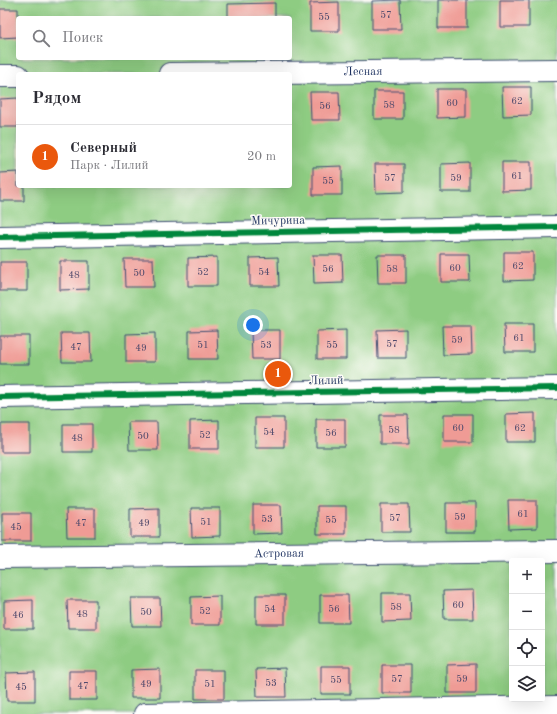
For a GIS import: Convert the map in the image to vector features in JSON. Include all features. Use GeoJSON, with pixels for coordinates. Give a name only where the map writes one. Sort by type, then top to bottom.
{"type":"FeatureCollection","features":[{"type":"Feature","properties":{"kind":"street","name":"Лесная"},"geometry":{"type":"LineString","coordinates":[[292,73],[557,70]]}},
{"type":"Feature","properties":{"kind":"street"},"geometry":{"type":"LineString","coordinates":[[0,76],[16,76]]}},
{"type":"Feature","properties":{"kind":"street","name":"Мичурина"},"geometry":{"type":"LineString","coordinates":[[0,237],[557,227]]}},
{"type":"Feature","properties":{"kind":"street","name":"Лилий"},"geometry":{"type":"LineString","coordinates":[[0,397],[557,388]]}},
{"type":"Feature","properties":{"kind":"street","name":"Астровая"},"geometry":{"type":"LineString","coordinates":[[0,557],[557,551]]}},
{"type":"Feature","properties":{"kind":"street"},"geometry":{"type":"LineString","coordinates":[[146,714],[557,707]]}},
{"type":"Feature","properties":{"kind":"green space"},"geometry":{"type":"Polygon","coordinates":[[[0,0],[557,0],[557,714],[0,714],[0,0]]]}},
{"type":"Feature","properties":{"kind":"building"},"geometry":{"type":"Polygon","coordinates":[[[400,0],[401,29],[372,29],[372,1],[400,0]]]}},
{"type":"Feature","properties":{"kind":"building"},"geometry":{"type":"Polygon","coordinates":[[[438,0],[467,0],[467,28],[438,28],[438,0]]]}},
{"type":"Feature","properties":{"kind":"building"},"geometry":{"type":"Polygon","coordinates":[[[500,0],[529,0],[529,27],[500,27],[500,0]]]}},
{"type":"Feature","properties":{"kind":"building"},"geometry":{"type":"Polygon","coordinates":[[[339,2],[339,31],[310,31],[310,3],[339,2]]]}},
{"type":"Feature","properties":{"kind":"building"},"geometry":{"type":"Polygon","coordinates":[[[275,3],[275,16],[228,16],[228,4],[275,3]]]}},
{"type":"Feature","properties":{"kind":"building"},"geometry":{"type":"Polygon","coordinates":[[[0,9],[18,9],[18,16],[16,16],[16,37],[0,38],[0,9]]]}},
{"type":"Feature","properties":{"kind":"building"},"geometry":{"type":"Polygon","coordinates":[[[502,87],[531,87],[531,115],[503,116],[502,87]]]}},
{"type":"Feature","properties":{"kind":"building"},"geometry":{"type":"Polygon","coordinates":[[[437,89],[466,89],[466,117],[437,118],[437,89]]]}},
{"type":"Feature","properties":{"kind":"building"},"geometry":{"type":"Polygon","coordinates":[[[374,91],[403,91],[403,119],[374,119],[374,91]]]}},
{"type":"Feature","properties":{"kind":"building"},"geometry":{"type":"Polygon","coordinates":[[[310,92],[339,92],[340,120],[311,120],[310,92]]]}},
{"type":"Feature","properties":{"kind":"building"},"geometry":{"type":"Polygon","coordinates":[[[16,98],[16,127],[0,127],[0,99],[16,98]]]}},
{"type":"Feature","properties":{"kind":"building"},"geometry":{"type":"Polygon","coordinates":[[[502,162],[531,162],[531,190],[502,191],[502,162]]]}},
{"type":"Feature","properties":{"kind":"building"},"geometry":{"type":"Polygon","coordinates":[[[470,163],[470,192],[441,192],[441,164],[470,163]]]}},
{"type":"Feature","properties":{"kind":"building"},"geometry":{"type":"Polygon","coordinates":[[[375,164],[404,164],[404,192],[376,193],[375,164]]]}},
{"type":"Feature","properties":{"kind":"building"},"geometry":{"type":"Polygon","coordinates":[[[342,166],[342,195],[313,195],[313,167],[342,166]]]}},
{"type":"Feature","properties":{"kind":"building"},"geometry":{"type":"Polygon","coordinates":[[[16,172],[16,188],[24,188],[24,201],[0,201],[0,173],[16,172]]]}},
{"type":"Feature","properties":{"kind":"building"},"geometry":{"type":"Polygon","coordinates":[[[504,252],[533,252],[533,280],[504,281],[504,252]]]}},
{"type":"Feature","properties":{"kind":"building"},"geometry":{"type":"Polygon","coordinates":[[[441,254],[469,254],[470,282],[441,282],[441,254]]]}},
{"type":"Feature","properties":{"kind":"building"},"geometry":{"type":"Polygon","coordinates":[[[313,255],[342,255],[343,283],[314,284],[313,255]]]}},
{"type":"Feature","properties":{"kind":"building"},"geometry":{"type":"Polygon","coordinates":[[[377,255],[406,255],[406,283],[378,283],[377,255]]]}},
{"type":"Feature","properties":{"kind":"building"},"geometry":{"type":"Polygon","coordinates":[[[217,257],[217,286],[188,286],[188,258],[217,257]]]}},
{"type":"Feature","properties":{"kind":"building"},"geometry":{"type":"Polygon","coordinates":[[[278,257],[279,286],[250,286],[250,258],[278,257]]]}},
{"type":"Feature","properties":{"kind":"building"},"geometry":{"type":"Polygon","coordinates":[[[124,259],[153,259],[154,287],[125,287],[124,259]]]}},
{"type":"Feature","properties":{"kind":"building"},"geometry":{"type":"Polygon","coordinates":[[[60,261],[89,261],[89,289],[60,290],[60,261]]]}},
{"type":"Feature","properties":{"kind":"building"},"geometry":{"type":"Polygon","coordinates":[[[0,262],[27,262],[27,291],[0,291],[0,262]]]}},
{"type":"Feature","properties":{"kind":"building"},"geometry":{"type":"Polygon","coordinates":[[[504,324],[533,324],[533,352],[505,352],[504,324]]]}},
{"type":"Feature","properties":{"kind":"building"},"geometry":{"type":"Polygon","coordinates":[[[442,326],[471,326],[472,354],[443,355],[442,326]]]}},
{"type":"Feature","properties":{"kind":"building"},"geometry":{"type":"Polygon","coordinates":[[[406,329],[406,358],[378,358],[377,330],[406,329]]]}},
{"type":"Feature","properties":{"kind":"building"},"geometry":{"type":"Polygon","coordinates":[[[217,330],[218,359],[189,359],[189,331],[217,330]]]}},
{"type":"Feature","properties":{"kind":"building"},"geometry":{"type":"Polygon","coordinates":[[[251,330],[280,330],[280,359],[252,359],[251,330]]]}},
{"type":"Feature","properties":{"kind":"building"},"geometry":{"type":"Polygon","coordinates":[[[346,330],[346,359],[317,359],[317,331],[346,330]]]}},
{"type":"Feature","properties":{"kind":"building"},"geometry":{"type":"Polygon","coordinates":[[[61,333],[90,333],[91,362],[62,362],[61,333]]]}},
{"type":"Feature","properties":{"kind":"building"},"geometry":{"type":"Polygon","coordinates":[[[155,333],[155,362],[126,362],[126,334],[155,333]]]}},
{"type":"Feature","properties":{"kind":"building"},"geometry":{"type":"Polygon","coordinates":[[[0,336],[29,336],[29,364],[0,364],[0,336]]]}},
{"type":"Feature","properties":{"kind":"building"},"geometry":{"type":"Polygon","coordinates":[[[535,413],[535,442],[506,442],[506,414],[535,413]]]}},
{"type":"Feature","properties":{"kind":"building"},"geometry":{"type":"Polygon","coordinates":[[[444,414],[473,414],[473,442],[444,442],[444,414]]]}},
{"type":"Feature","properties":{"kind":"building"},"geometry":{"type":"Polygon","coordinates":[[[380,415],[408,415],[409,444],[380,444],[380,415]]]}},
{"type":"Feature","properties":{"kind":"building"},"geometry":{"type":"Polygon","coordinates":[[[255,418],[284,418],[284,447],[255,447],[255,418]]]}},
{"type":"Feature","properties":{"kind":"building"},"geometry":{"type":"Polygon","coordinates":[[[316,419],[345,419],[345,447],[316,447],[316,419]]]}},
{"type":"Feature","properties":{"kind":"building"},"geometry":{"type":"Polygon","coordinates":[[[219,420],[219,449],[190,449],[190,421],[219,420]]]}},
{"type":"Feature","properties":{"kind":"building"},"geometry":{"type":"Polygon","coordinates":[[[128,422],[157,422],[158,450],[129,450],[128,422]]]}},
{"type":"Feature","properties":{"kind":"building"},"geometry":{"type":"Polygon","coordinates":[[[1,424],[30,424],[30,452],[1,452],[1,424]]]}},
{"type":"Feature","properties":{"kind":"building"},"geometry":{"type":"Polygon","coordinates":[[[63,424],[92,424],[92,452],[63,452],[63,424]]]}},
{"type":"Feature","properties":{"kind":"building"},"geometry":{"type":"Polygon","coordinates":[[[508,500],[537,500],[537,528],[509,529],[508,500]]]}},
{"type":"Feature","properties":{"kind":"building"},"geometry":{"type":"Polygon","coordinates":[[[446,503],[475,503],[475,532],[446,532],[446,503]]]}},
{"type":"Feature","properties":{"kind":"building"},"geometry":{"type":"Polygon","coordinates":[[[381,504],[409,504],[410,532],[381,532],[381,504]]]}},
{"type":"Feature","properties":{"kind":"building"},"geometry":{"type":"Polygon","coordinates":[[[253,505],[281,505],[282,533],[253,534],[253,505]]]}},
{"type":"Feature","properties":{"kind":"building"},"geometry":{"type":"Polygon","coordinates":[[[317,506],[346,506],[346,534],[317,534],[317,506]]]}},
{"type":"Feature","properties":{"kind":"building"},"geometry":{"type":"Polygon","coordinates":[[[159,508],[159,537],[130,537],[130,509],[159,508]]]}},
{"type":"Feature","properties":{"kind":"building"},"geometry":{"type":"Polygon","coordinates":[[[191,508],[220,508],[220,536],[192,537],[191,508]]]}},
{"type":"Feature","properties":{"kind":"building"},"geometry":{"type":"Polygon","coordinates":[[[66,509],[95,509],[95,537],[67,537],[66,509]]]}},
{"type":"Feature","properties":{"kind":"building"},"geometry":{"type":"Polygon","coordinates":[[[2,513],[31,513],[31,541],[2,541],[2,513]]]}},
{"type":"Feature","properties":{"kind":"building"},"geometry":{"type":"Polygon","coordinates":[[[472,590],[473,619],[444,619],[443,591],[472,590]]]}},
{"type":"Feature","properties":{"kind":"building"},"geometry":{"type":"Polygon","coordinates":[[[382,593],[410,593],[411,621],[382,622],[382,593]]]}},
{"type":"Feature","properties":{"kind":"building"},"geometry":{"type":"Polygon","coordinates":[[[256,595],[285,595],[285,624],[256,624],[256,595]]]}},
{"type":"Feature","properties":{"kind":"building"},"geometry":{"type":"Polygon","coordinates":[[[320,595],[348,595],[349,623],[320,623],[320,595]]]}},
{"type":"Feature","properties":{"kind":"building"},"geometry":{"type":"Polygon","coordinates":[[[220,596],[220,625],[191,625],[191,597],[220,596]]]}},
{"type":"Feature","properties":{"kind":"building"},"geometry":{"type":"Polygon","coordinates":[[[131,598],[160,598],[161,626],[132,626],[131,598]]]}},
{"type":"Feature","properties":{"kind":"building"},"geometry":{"type":"Polygon","coordinates":[[[33,600],[33,629],[4,629],[4,601],[33,600]]]}},
{"type":"Feature","properties":{"kind":"building"},"geometry":{"type":"Polygon","coordinates":[[[67,600],[96,600],[96,628],[68,628],[67,600]]]}},
{"type":"Feature","properties":{"kind":"building"},"geometry":{"type":"Polygon","coordinates":[[[476,664],[476,693],[447,693],[447,665],[476,664]]]}},
{"type":"Feature","properties":{"kind":"building"},"geometry":{"type":"Polygon","coordinates":[[[382,665],[411,665],[411,693],[382,693],[382,665]]]}},
{"type":"Feature","properties":{"kind":"building"},"geometry":{"type":"Polygon","coordinates":[[[321,666],[350,666],[350,694],[321,694],[321,666]]]}},
{"type":"Feature","properties":{"kind":"building"},"geometry":{"type":"Polygon","coordinates":[[[285,668],[286,697],[257,697],[256,669],[285,668]]]}},
{"type":"Feature","properties":{"kind":"building"},"geometry":{"type":"Polygon","coordinates":[[[160,669],[160,698],[131,698],[131,670],[160,669]]]}},
{"type":"Feature","properties":{"kind":"building"},"geometry":{"type":"Polygon","coordinates":[[[195,670],[224,670],[224,699],[195,699],[195,670]]]}},
{"type":"Feature","properties":{"kind":"building"},"geometry":{"type":"Polygon","coordinates":[[[69,671],[97,671],[97,700],[69,700],[69,671]]]}},
{"type":"Feature","properties":{"kind":"building"},"geometry":{"type":"Polygon","coordinates":[[[35,672],[35,701],[7,701],[6,673],[35,672]]]}},
{"type":"Feature","properties":{"kind":"cycle path"},"geometry":{"type":"LineString","coordinates":[[0,237],[557,227]]}},
{"type":"Feature","properties":{"kind":"cycle path"},"geometry":{"type":"LineString","coordinates":[[0,397],[557,388]]}},
{"type":"Feature","properties":{"kind":"place","name":"Северный"},"geometry":{"type":"Point","coordinates":[278,374]}}]}
